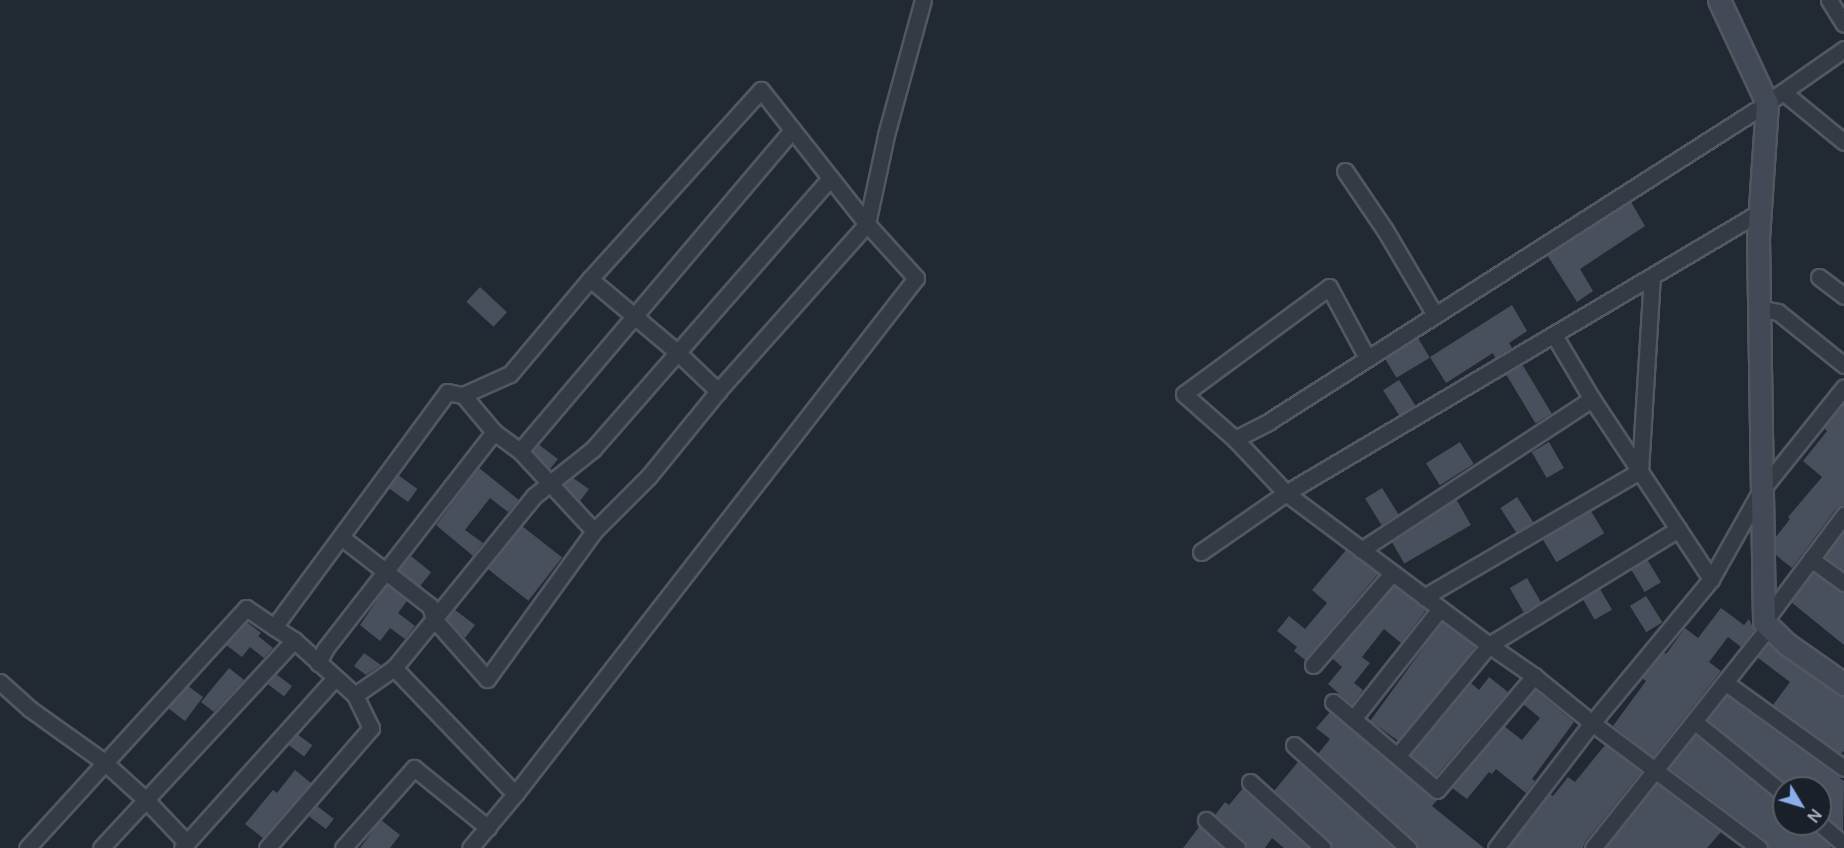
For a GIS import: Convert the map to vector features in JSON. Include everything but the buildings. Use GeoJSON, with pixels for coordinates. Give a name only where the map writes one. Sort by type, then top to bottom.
{"type":"FeatureCollection","features":[{"type":"Feature","properties":{"kind":"street"},"geometry":{"type":"LineString","coordinates":[[341,537],[387,570],[430,606],[434,619],[487,679],[594,531],[649,476],[718,391],[867,224],[886,135],[923,0]]}},
{"type":"Feature","properties":{"kind":"street"},"geometry":{"type":"LineString","coordinates":[[1719,0],[1775,97],[1844,142]]}},
{"type":"Feature","properties":{"kind":"street"},"geometry":{"type":"LineString","coordinates":[[1829,0],[1844,24]]}},
{"type":"Feature","properties":{"kind":"street"},"geometry":{"type":"LineString","coordinates":[[1235,439],[1268,422],[1775,97],[1844,49]]}},
{"type":"Feature","properties":{"kind":"street"},"geometry":{"type":"LineString","coordinates":[[274,627],[447,392],[463,395],[510,374],[590,279],[760,90],[867,224],[916,278],[515,794],[470,848]]}},
{"type":"Feature","properties":{"kind":"street"},"geometry":{"type":"LineString","coordinates":[[1775,97],[1758,238],[1761,492],[1767,625],[1787,644],[1844,684]]}},
{"type":"Feature","properties":{"kind":"street"},"geometry":{"type":"LineString","coordinates":[[519,451],[792,130]]}},
{"type":"Feature","properties":{"kind":"street"},"geometry":{"type":"LineString","coordinates":[[1344,171],[1385,230],[1435,315]]}},
{"type":"Feature","properties":{"kind":"street"},"geometry":{"type":"LineString","coordinates":[[355,695],[394,668],[534,496],[593,449],[830,178]]}},
{"type":"Feature","properties":{"kind":"street"},"geometry":{"type":"LineString","coordinates":[[1201,552],[1286,493],[1760,212]]}},
{"type":"Feature","properties":{"kind":"street"},"geometry":{"type":"LineString","coordinates":[[1640,471],[1652,277]]}},
{"type":"Feature","properties":{"kind":"street"},"geometry":{"type":"LineString","coordinates":[[1819,277],[1844,296]]}},
{"type":"Feature","properties":{"kind":"street"},"geometry":{"type":"LineString","coordinates":[[590,279],[677,352],[718,391]]}},
{"type":"Feature","properties":{"kind":"street"},"geometry":{"type":"LineString","coordinates":[[1367,358],[1329,287],[1184,394],[1235,439],[1286,493],[1488,645],[1534,676],[1592,723],[1759,848]]}},
{"type":"Feature","properties":{"kind":"street"},"geometry":{"type":"LineString","coordinates":[[1758,308],[1778,312],[1844,365]]}},
{"type":"Feature","properties":{"kind":"street"},"geometry":{"type":"LineString","coordinates":[[1554,335],[1592,399],[1711,579]]}},
{"type":"Feature","properties":{"kind":"street"},"geometry":{"type":"LineString","coordinates":[[1496,848],[1592,723],[1711,579],[1761,492],[1844,387]]}},
{"type":"Feature","properties":{"kind":"street"},"geometry":{"type":"LineString","coordinates":[[463,395],[494,432],[519,451],[594,531]]}},
{"type":"Feature","properties":{"kind":"street"},"geometry":{"type":"LineString","coordinates":[[1361,550],[1592,399]]}},
{"type":"Feature","properties":{"kind":"street"},"geometry":{"type":"LineString","coordinates":[[318,663],[325,649],[494,432]]}},
{"type":"Feature","properties":{"kind":"street"},"geometry":{"type":"LineString","coordinates":[[1424,597],[1640,471]]}},
{"type":"Feature","properties":{"kind":"street"},"geometry":{"type":"LineString","coordinates":[[1593,848],[1726,683],[1844,515]]}},
{"type":"Feature","properties":{"kind":"street"},"geometry":{"type":"LineString","coordinates":[[1398,755],[1488,645],[1678,530]]}},
{"type":"Feature","properties":{"kind":"street"},"geometry":{"type":"LineString","coordinates":[[1811,559],[1844,583]]}},
{"type":"Feature","properties":{"kind":"street"},"geometry":{"type":"LineString","coordinates":[[1313,665],[1392,573]]}},
{"type":"Feature","properties":{"kind":"street"},"geometry":{"type":"LineString","coordinates":[[27,848],[246,608],[294,640],[355,695],[371,728],[267,848]]}},
{"type":"Feature","properties":{"kind":"street"},"geometry":{"type":"LineString","coordinates":[[1353,720],[1440,609]]}},
{"type":"Feature","properties":{"kind":"street"},"geometry":{"type":"LineString","coordinates":[[101,848],[294,640]]}},
{"type":"Feature","properties":{"kind":"street"},"geometry":{"type":"LineString","coordinates":[[394,668],[515,794]]}},
{"type":"Feature","properties":{"kind":"street"},"geometry":{"type":"LineString","coordinates":[[1333,702],[1437,790],[1534,676]]}},
{"type":"Feature","properties":{"kind":"street"},"geometry":{"type":"LineString","coordinates":[[0,682],[30,710],[104,762],[146,800],[185,845],[336,678]]}},
{"type":"Feature","properties":{"kind":"street"},"geometry":{"type":"LineString","coordinates":[[1726,683],[1844,768]]}},
{"type":"Feature","properties":{"kind":"street"},"geometry":{"type":"LineString","coordinates":[[1695,722],[1772,784]]}},
{"type":"Feature","properties":{"kind":"street"},"geometry":{"type":"LineString","coordinates":[[1294,745],[1408,848]]}},
{"type":"Feature","properties":{"kind":"street"},"geometry":{"type":"LineString","coordinates":[[343,848],[414,768],[488,828]]}},
{"type":"Feature","properties":{"kind":"street"},"geometry":{"type":"LineString","coordinates":[[1250,782],[1323,848]]}},
{"type":"Feature","properties":{"kind":"street"},"geometry":{"type":"LineString","coordinates":[[1206,820],[1237,848]]}},
{"type":"Feature","properties":{"kind":"street"},"geometry":{"type":"LineString","coordinates":[[1832,834],[1844,844]]}}]}
